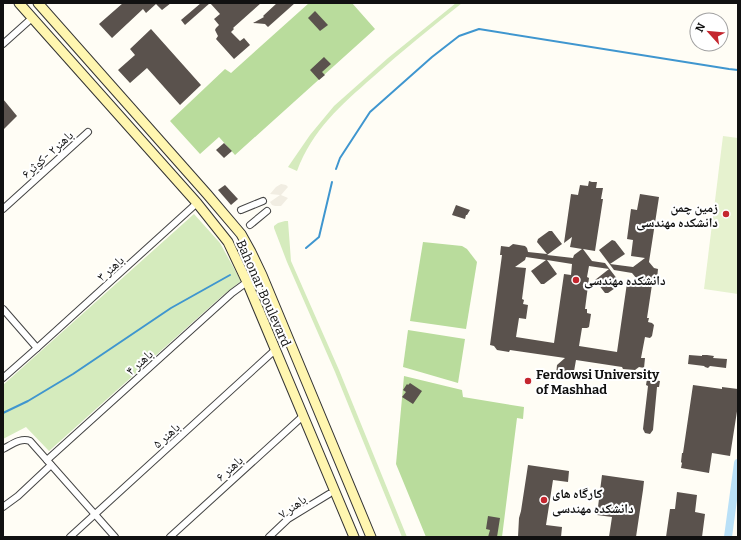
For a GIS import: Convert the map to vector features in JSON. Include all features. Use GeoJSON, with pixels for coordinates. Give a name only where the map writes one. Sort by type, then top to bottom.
{"type":"FeatureCollection","features":[{"type":"Feature","properties":{"kind":"street","name":"Bahonar Boulevard"},"geometry":{"type":"LineString","coordinates":[[20,3],[197,203],[228,242],[247,282],[354,537]]}},
{"type":"Feature","properties":{"kind":"street","name":"Bahonar Boulevard"},"geometry":{"type":"LineString","coordinates":[[38,3],[208,194],[241,234],[262,275],[371,537]]}},
{"type":"Feature","properties":{"kind":"street"},"geometry":{"type":"LineString","coordinates":[[3,44],[32,18]]}},
{"type":"Feature","properties":{"kind":"street"},"geometry":{"type":"LineString","coordinates":[[59,48],[69,38]]}},
{"type":"Feature","properties":{"kind":"street","name":"باهنر۲ -کوثر۶"},"geometry":{"type":"LineString","coordinates":[[3,209],[88,132]]}},
{"type":"Feature","properties":{"kind":"street"},"geometry":{"type":"LineString","coordinates":[[241,210],[263,201]]}},
{"type":"Feature","properties":{"kind":"street","name":"باهنر ۳"},"geometry":{"type":"LineString","coordinates":[[3,378],[197,203]]}},
{"type":"Feature","properties":{"kind":"street"},"geometry":{"type":"LineString","coordinates":[[250,225],[267,211]]}},
{"type":"Feature","properties":{"kind":"street","name":"باهنر ۴"},"geometry":{"type":"LineString","coordinates":[[3,507],[18,496],[49,462],[232,293],[247,282]]}},
{"type":"Feature","properties":{"kind":"street"},"geometry":{"type":"LineString","coordinates":[[3,310],[37,348]]}},
{"type":"Feature","properties":{"kind":"street","name":"باهنر ۵"},"geometry":{"type":"LineString","coordinates":[[70,537],[276,350]]}},
{"type":"Feature","properties":{"kind":"street","name":"باهنر ۶"},"geometry":{"type":"LineString","coordinates":[[170,537],[303,416]]}},
{"type":"Feature","properties":{"kind":"street"},"geometry":{"type":"LineString","coordinates":[[3,448],[21,440],[30,441],[115,537]]}},
{"type":"Feature","properties":{"kind":"street"},"geometry":{"type":"LineString","coordinates":[[316,447],[331,441]]}},
{"type":"Feature","properties":{"kind":"street","name":"باهنر ۷"},"geometry":{"type":"LineString","coordinates":[[269,537],[288,519],[329,494]]}},
{"type":"Feature","properties":{"kind":"green space"},"geometry":{"type":"Polygon","coordinates":[[[309,3],[352,3],[375,29],[235,155],[219,137],[200,154],[170,121],[225,69],[231,73],[309,3]]]}},
{"type":"Feature","properties":{"kind":"green space"},"geometry":{"type":"Polygon","coordinates":[[[456,3],[462,3],[395,58],[339,108],[319,130],[297,171],[288,167],[310,135],[334,106],[388,58],[456,3]]]}},
{"type":"Feature","properties":{"kind":"green space","name":"زمین چمن دانشکده مهندسی"},"geometry":{"type":"Polygon","coordinates":[[[723,136],[738,138],[738,294],[704,289],[723,136]]]}},
{"type":"Feature","properties":{"kind":"green space"},"geometry":{"type":"Polygon","coordinates":[[[194,214],[220,243],[241,281],[222,296],[49,451],[26,427],[3,439],[3,385],[194,214]]]}},
{"type":"Feature","properties":{"kind":"green space"},"geometry":{"type":"Polygon","coordinates":[[[288,221],[291,261],[339,370],[407,537],[402,537],[335,372],[287,262],[274,228],[274,226],[278,223],[288,221]]]}},
{"type":"Feature","properties":{"kind":"green space"},"geometry":{"type":"Polygon","coordinates":[[[423,242],[462,246],[467,249],[477,262],[466,329],[410,321],[423,242]]]}},
{"type":"Feature","properties":{"kind":"green space"},"geometry":{"type":"Polygon","coordinates":[[[408,330],[465,339],[458,383],[403,367],[408,330]]]}},
{"type":"Feature","properties":{"kind":"green space"},"geometry":{"type":"Polygon","coordinates":[[[404,376],[462,390],[463,397],[524,407],[523,419],[517,418],[502,537],[426,537],[396,464],[404,376]]]}},
{"type":"Feature","properties":{"kind":"shaded area"},"geometry":{"type":"Polygon","coordinates":[[[281,184],[288,187],[281,195],[288,198],[281,206],[272,205],[270,202],[280,195],[270,194],[281,184]]]}},
{"type":"Feature","properties":{"kind":"building"},"geometry":{"type":"Polygon","coordinates":[[[123,3],[171,3],[162,10],[156,4],[146,13],[143,9],[112,38],[99,24],[123,3]]]}},
{"type":"Feature","properties":{"kind":"building"},"geometry":{"type":"Polygon","coordinates":[[[201,3],[210,3],[185,25],[181,20],[201,3]]]}},
{"type":"Feature","properties":{"kind":"building"},"geometry":{"type":"Polygon","coordinates":[[[210,3],[261,3],[233,28],[234,29],[231,32],[240,41],[244,38],[250,45],[234,59],[216,39],[218,36],[215,30],[219,25],[214,19],[220,14],[210,3]]]}},
{"type":"Feature","properties":{"kind":"building"},"geometry":{"type":"Polygon","coordinates":[[[277,3],[295,3],[268,27],[265,24],[253,23],[264,17],[263,16],[277,3]]]}},
{"type":"Feature","properties":{"kind":"building"},"geometry":{"type":"Polygon","coordinates":[[[315,11],[328,25],[320,31],[308,18],[315,11]]]}},
{"type":"Feature","properties":{"kind":"building"},"geometry":{"type":"Polygon","coordinates":[[[151,29],[201,85],[180,105],[147,68],[130,83],[118,70],[135,55],[130,49],[151,29]]]}},
{"type":"Feature","properties":{"kind":"building"},"geometry":{"type":"Polygon","coordinates":[[[324,57],[331,64],[322,72],[325,75],[319,80],[310,70],[324,57]]]}},
{"type":"Feature","properties":{"kind":"building"},"geometry":{"type":"Polygon","coordinates":[[[3,99],[17,116],[3,130],[3,99]]]}},
{"type":"Feature","properties":{"kind":"building"},"geometry":{"type":"Polygon","coordinates":[[[224,143],[232,151],[224,158],[216,150],[224,143]]]}},
{"type":"Feature","properties":{"kind":"building","name":"دانشکده مهندسی"},"geometry":{"type":"Polygon","coordinates":[[[589,181],[597,182],[596,188],[603,188],[601,199],[603,199],[595,251],[583,249],[592,261],[605,263],[621,284],[608,293],[605,293],[595,280],[609,269],[589,266],[585,309],[587,309],[587,313],[591,314],[589,327],[582,328],[579,346],[617,352],[627,283],[642,285],[632,273],[614,270],[599,250],[612,240],[615,241],[625,254],[610,264],[633,267],[645,258],[631,256],[633,240],[627,239],[631,209],[637,210],[640,194],[659,197],[649,262],[654,268],[658,269],[657,279],[653,278],[647,318],[649,318],[648,322],[654,325],[652,336],[650,338],[645,337],[641,358],[645,358],[644,368],[639,367],[635,370],[623,369],[622,367],[576,360],[573,377],[556,375],[557,365],[565,358],[510,350],[509,352],[497,350],[494,346],[490,345],[502,255],[500,255],[501,246],[509,247],[513,244],[525,246],[528,252],[547,254],[537,242],[538,239],[549,231],[552,231],[562,244],[547,255],[573,258],[574,255],[582,249],[570,247],[572,237],[564,243],[571,194],[578,195],[580,185],[588,186],[589,181]],[[526,257],[525,260],[515,267],[526,268],[522,299],[524,300],[523,304],[528,305],[526,319],[519,318],[516,337],[554,343],[564,274],[571,275],[572,264],[547,260],[557,274],[544,284],[541,284],[531,271],[546,260],[526,257]]]}},
{"type":"Feature","properties":{"kind":"building"},"geometry":{"type":"Polygon","coordinates":[[[225,185],[238,199],[231,205],[218,190],[225,185]]]}},
{"type":"Feature","properties":{"kind":"building"},"geometry":{"type":"Polygon","coordinates":[[[456,205],[470,210],[465,219],[452,215],[456,205]]]}},
{"type":"Feature","properties":{"kind":"building"},"geometry":{"type":"Polygon","coordinates":[[[689,355],[707,355],[714,356],[713,358],[727,359],[726,368],[710,366],[708,368],[688,364],[689,355]]]}},
{"type":"Feature","properties":{"kind":"building"},"geometry":{"type":"Polygon","coordinates":[[[647,379],[660,381],[659,387],[657,387],[653,430],[650,434],[645,433],[643,429],[648,386],[646,385],[647,379]]]}},
{"type":"Feature","properties":{"kind":"building"},"geometry":{"type":"Polygon","coordinates":[[[410,383],[422,391],[413,404],[402,397],[406,392],[403,390],[407,384],[408,385],[410,383]]]}},
{"type":"Feature","properties":{"kind":"building"},"geometry":{"type":"Polygon","coordinates":[[[693,385],[722,389],[722,387],[738,389],[738,405],[730,456],[712,453],[709,473],[681,468],[693,385]]]}},
{"type":"Feature","properties":{"kind":"building","name":"کارگاه های دانشکده مهندسی"},"geometry":{"type":"Polygon","coordinates":[[[528,465],[569,471],[568,482],[553,480],[546,525],[562,527],[561,537],[518,537],[519,518],[528,465]]]}},
{"type":"Feature","properties":{"kind":"building"},"geometry":{"type":"Polygon","coordinates":[[[602,475],[644,481],[636,537],[609,537],[612,517],[597,515],[602,475]]]}},
{"type":"Feature","properties":{"kind":"building"},"geometry":{"type":"Polygon","coordinates":[[[677,492],[697,495],[695,512],[705,514],[702,537],[666,537],[670,509],[675,509],[677,492]]]}},
{"type":"Feature","properties":{"kind":"building"},"geometry":{"type":"Polygon","coordinates":[[[488,516],[500,518],[497,537],[488,537],[490,530],[486,529],[488,516]]]}},
{"type":"Feature","properties":{"kind":"waterway"},"geometry":{"type":"LineString","coordinates":[[336,169],[340,158],[370,112],[432,57],[459,36],[479,29],[738,70]]}},
{"type":"Feature","properties":{"kind":"waterway"},"geometry":{"type":"LineString","coordinates":[[306,248],[319,237],[332,182]]}},
{"type":"Feature","properties":{"kind":"waterway"},"geometry":{"type":"LineString","coordinates":[[3,413],[28,401],[73,374],[171,308],[230,275]]}},
{"type":"Feature","properties":{"kind":"waterway"},"geometry":{"type":"LineString","coordinates":[[728,537],[738,463]]}},
{"type":"Feature","properties":{"kind":"place","name":"زمین چمن دانشکده مهندسی"},"geometry":{"type":"Point","coordinates":[726,214]}},
{"type":"Feature","properties":{"kind":"place","name":"دانشکده مهندسی"},"geometry":{"type":"Point","coordinates":[576,280]}},
{"type":"Feature","properties":{"kind":"place","name":"Ferdowsi University of Mashhad"},"geometry":{"type":"Point","coordinates":[528,381]}},
{"type":"Feature","properties":{"kind":"place","name":"کارگاه های دانشکده مهندسی"},"geometry":{"type":"Point","coordinates":[544,500]}}]}
